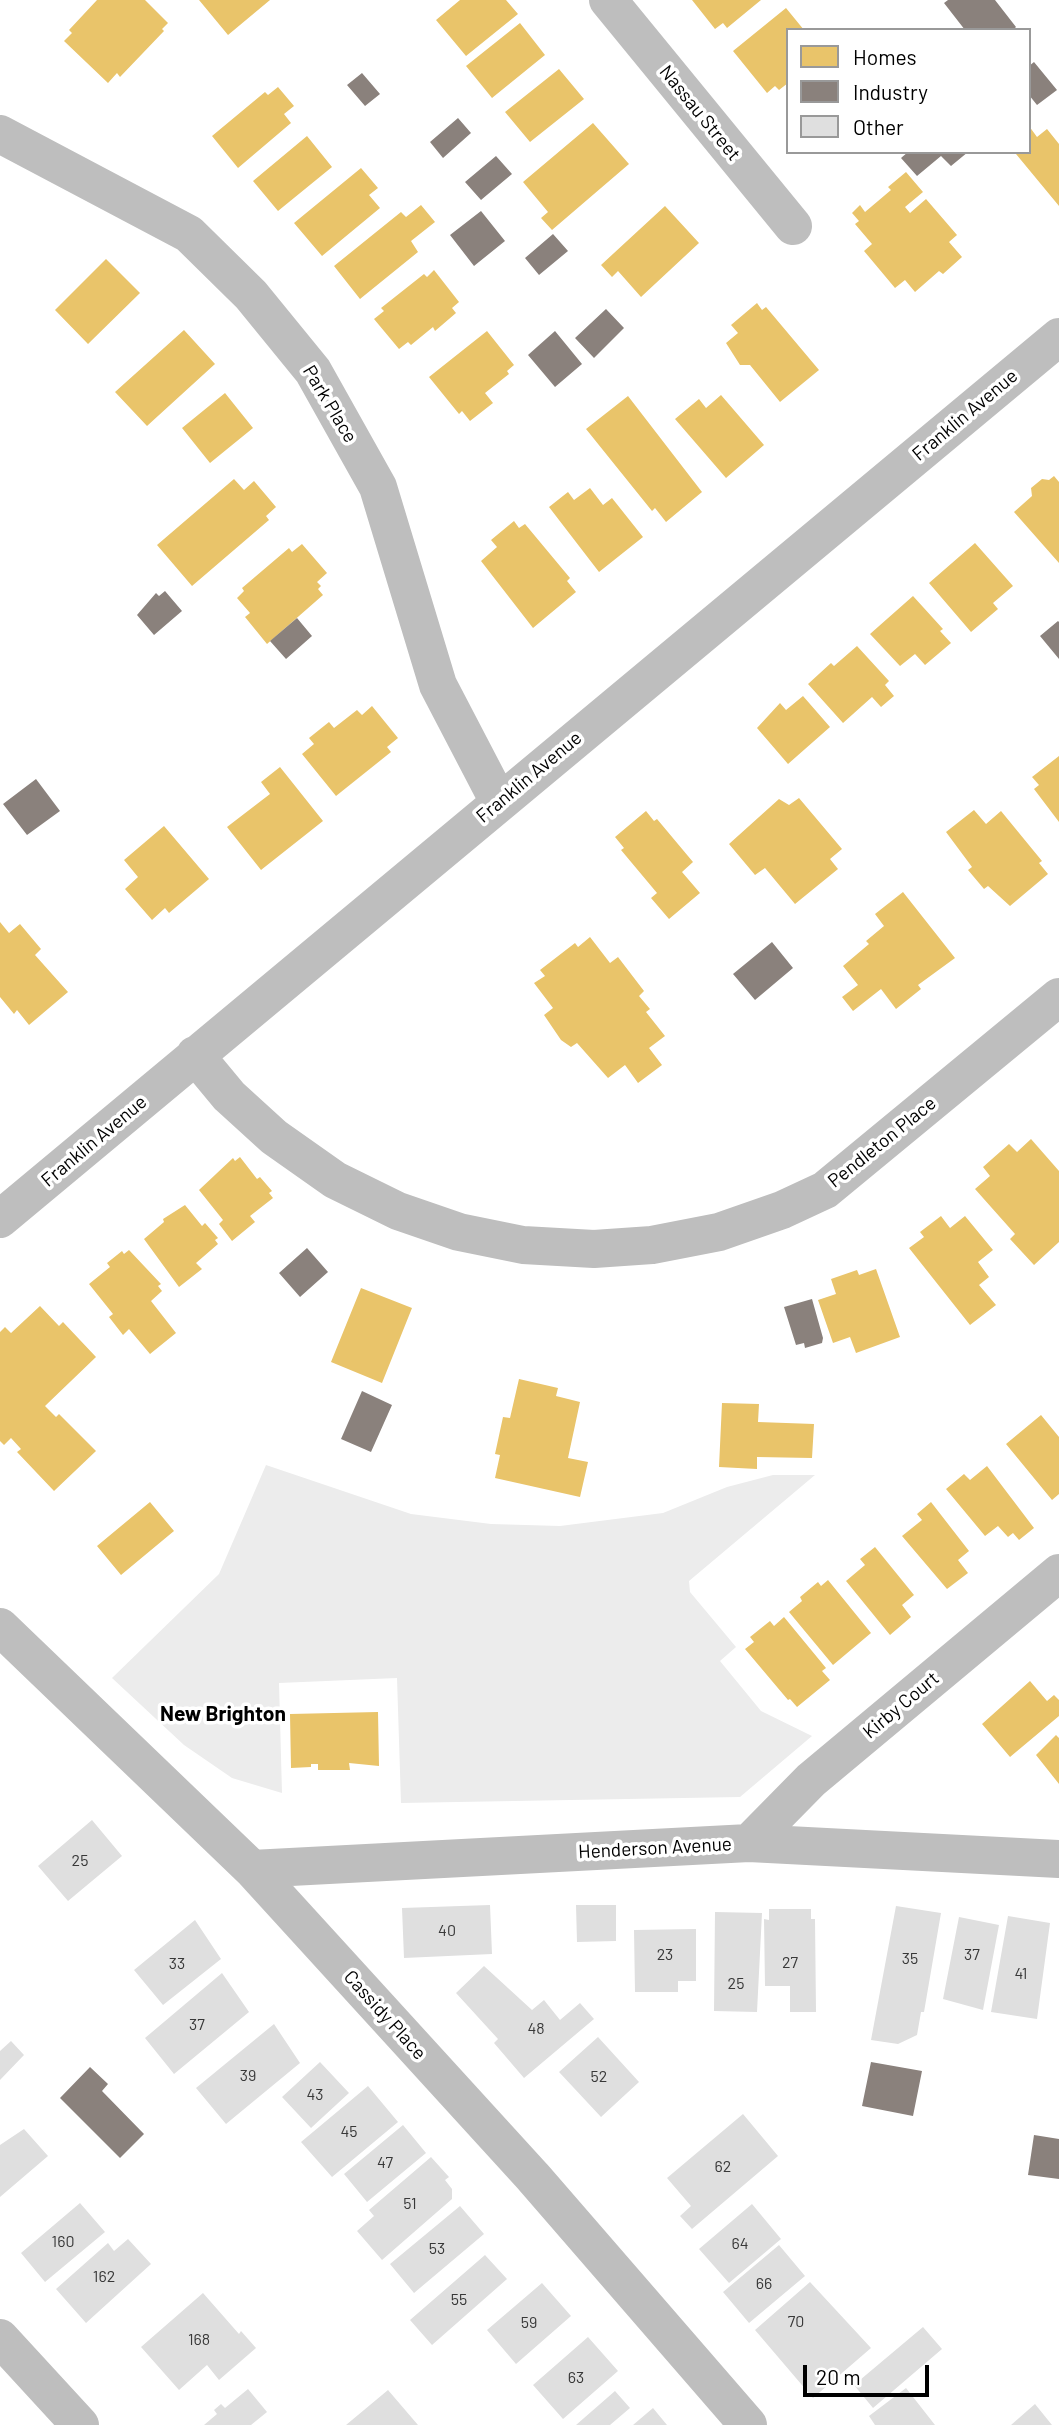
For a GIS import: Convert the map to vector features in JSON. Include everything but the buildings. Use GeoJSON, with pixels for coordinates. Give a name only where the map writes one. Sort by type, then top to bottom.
{"type":"FeatureCollection","features":[{"type":"Feature","properties":{"kind":"street","name":"Nassau Street"},"geometry":{"type":"LineString","coordinates":[[608,0],[793,226]]}},
{"type":"Feature","properties":{"kind":"street","name":"Park Place"},"geometry":{"type":"LineString","coordinates":[[0,134],[189,234],[251,295],[313,371],[378,487],[438,685],[499,802]]}},
{"type":"Feature","properties":{"kind":"street","name":"Franklin Avenue"},"geometry":{"type":"LineString","coordinates":[[0,1219],[1059,337]]}},
{"type":"Feature","properties":{"kind":"street","name":"Pendleton Place"},"geometry":{"type":"LineString","coordinates":[[195,1055],[229,1096],[274,1137],[335,1180],[398,1211],[459,1232],[523,1245],[606,1248],[652,1245],[719,1232],[782,1210],[825,1190],[1059,997]]}},
{"type":"Feature","properties":{"kind":"street","name":"Kirby Court"},"geometry":{"type":"LineString","coordinates":[[749,1843],[811,1780],[1059,1573]]}},
{"type":"Feature","properties":{"kind":"street","name":"Cassidy Place"},"geometry":{"type":"LineString","coordinates":[[0,1627],[252,1869],[533,2177],[748,2425]]}},
{"type":"Feature","properties":{"kind":"street","name":"Henderson Avenue"},"geometry":{"type":"LineString","coordinates":[[252,1869],[749,1843],[1059,1859]]}},
{"type":"Feature","properties":{"kind":"street"},"geometry":{"type":"LineString","coordinates":[[0,2338],[80,2425]]}},
{"type":"Feature","properties":{"kind":"shaded area"},"geometry":{"type":"Polygon","coordinates":[[[266,1465],[411,1514],[491,1524],[560,1526],[663,1513],[727,1487],[773,1475],[815,1475],[689,1581],[690,1592],[736,1647],[720,1661],[761,1711],[812,1736],[740,1797],[401,1803],[397,1678],[279,1683],[282,1793],[232,1778],[184,1745],[112,1678],[219,1574],[266,1465]]]}},
{"type":"Feature","properties":{"kind":"district","name":"New Brighton"},"geometry":{"type":"Point","coordinates":[223,1714]}}]}
